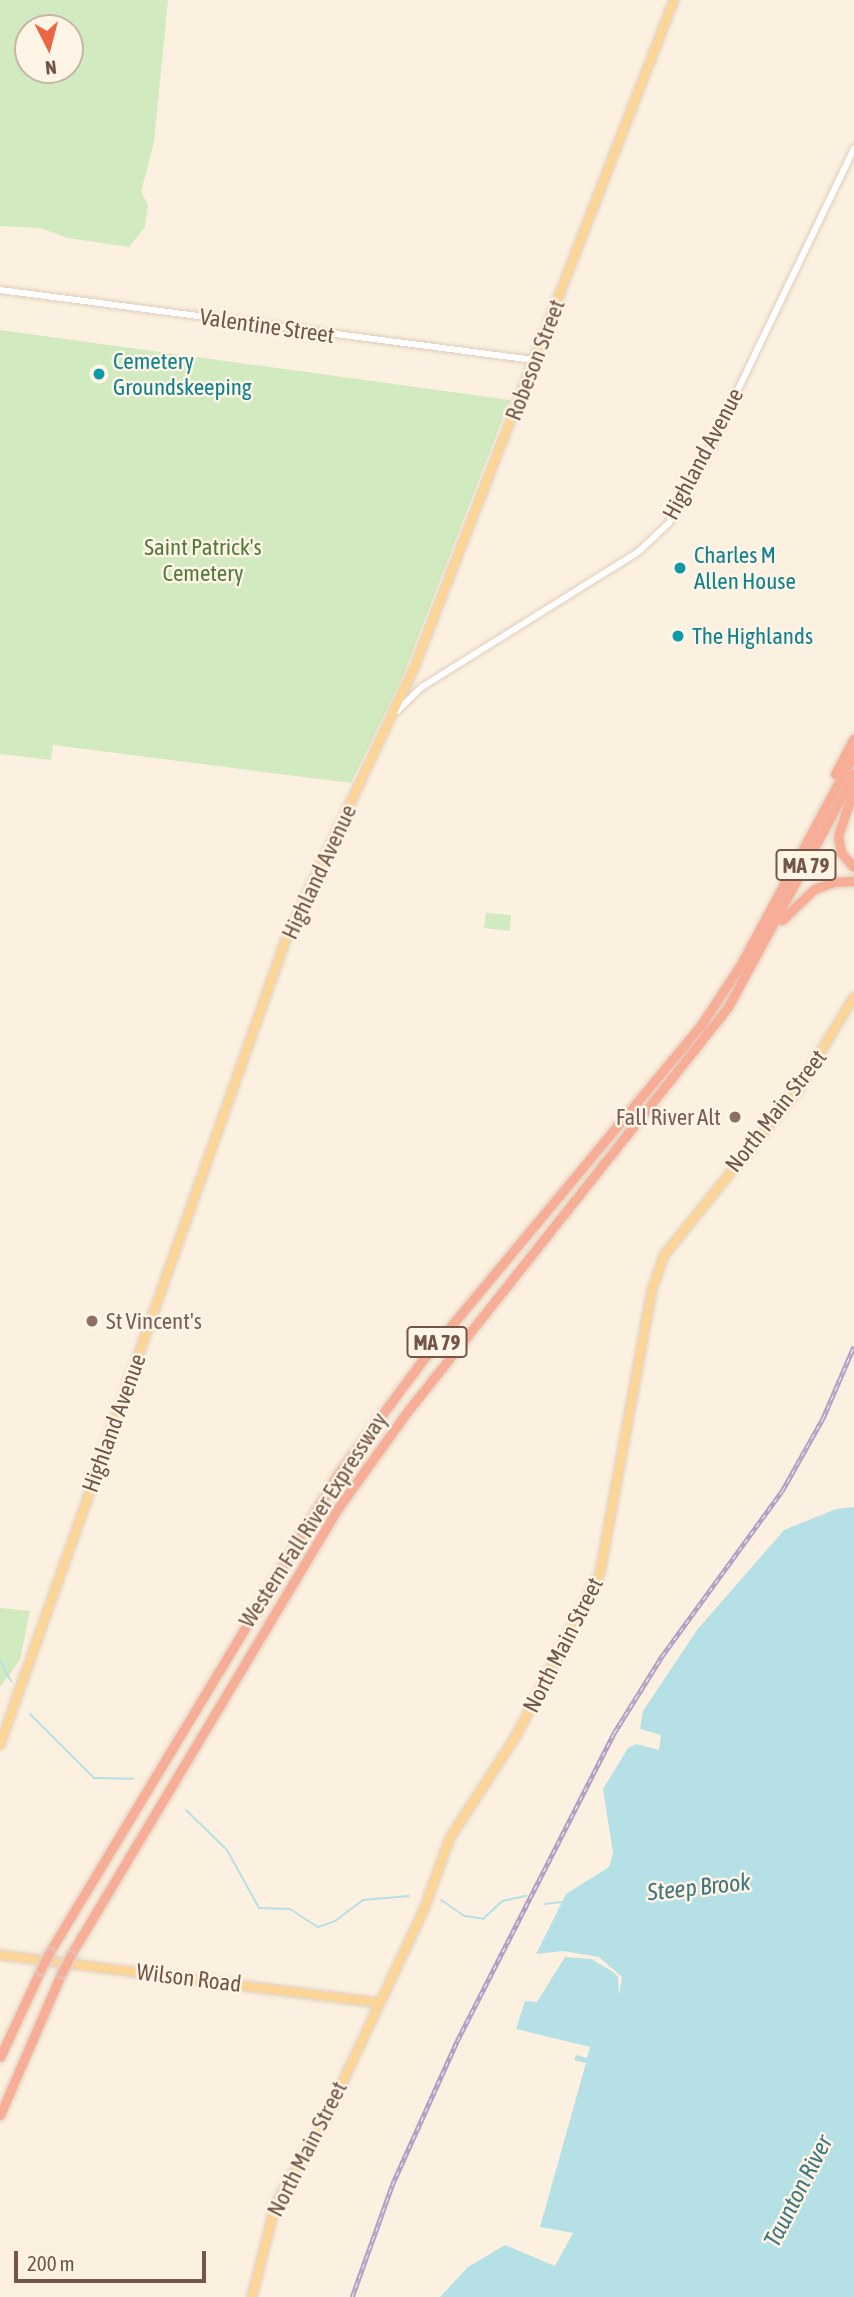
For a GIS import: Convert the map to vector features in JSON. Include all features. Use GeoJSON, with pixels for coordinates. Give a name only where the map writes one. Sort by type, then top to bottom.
{"type":"FeatureCollection","features":[{"type":"Feature","properties":{"kind":"highway"},"geometry":{"type":"LineString","coordinates":[[817,818],[854,739]]}},
{"type":"Feature","properties":{"kind":"highway","name":"Western Fall River Expressway"},"geometry":{"type":"LineString","coordinates":[[0,2057],[49,1953],[338,1474],[422,1361],[701,1025],[747,954],[817,818],[854,754]]}},
{"type":"Feature","properties":{"kind":"highway","name":"Western Fall River Expressway"},"geometry":{"type":"LineString","coordinates":[[0,2115],[62,1972],[345,1498],[422,1393],[707,1035],[758,957],[854,774]]}},
{"type":"Feature","properties":{"kind":"highway"},"geometry":{"type":"LineString","coordinates":[[854,789],[838,836],[843,857],[854,867]]}},
{"type":"Feature","properties":{"kind":"highway"},"geometry":{"type":"LineString","coordinates":[[758,957],[804,896],[827,883],[854,881]]}},
{"type":"Feature","properties":{"kind":"main road","name":"Robeson Street"},"geometry":{"type":"LineString","coordinates":[[391,718],[674,0]]}},
{"type":"Feature","properties":{"kind":"main road","name":"Highland Avenue"},"geometry":{"type":"LineString","coordinates":[[0,1745],[285,941],[391,718]]}},
{"type":"Feature","properties":{"kind":"main road","name":"North Main Street"},"geometry":{"type":"LineString","coordinates":[[252,2297],[265,2236],[279,2195],[326,2117],[423,1912],[450,1838],[516,1735],[600,1573],[652,1289],[665,1254],[799,1088],[854,997]]}},
{"type":"Feature","properties":{"kind":"main road","name":"Wilson Road"},"geometry":{"type":"LineString","coordinates":[[0,1955],[378,2003]]}},
{"type":"Feature","properties":{"kind":"street","name":"Highland Avenue"},"geometry":{"type":"LineString","coordinates":[[391,718],[422,687],[638,552],[669,523],[707,454],[854,148]]}},
{"type":"Feature","properties":{"kind":"street","name":"Valentine Street"},"geometry":{"type":"LineString","coordinates":[[0,290],[534,360]]}},
{"type":"Feature","properties":{"kind":"green space"},"geometry":{"type":"Polygon","coordinates":[[[0,0],[168,0],[154,142],[141,192],[148,205],[145,227],[129,247],[67,238],[41,228],[0,226],[0,0]]]}},
{"type":"Feature","properties":{"kind":"green space","name":"Saint Patrick's Cemetery"},"geometry":{"type":"Polygon","coordinates":[[[0,330],[510,400],[401,681],[351,783],[53,745],[51,760],[0,754],[0,330]]]}},
{"type":"Feature","properties":{"kind":"green space"},"geometry":{"type":"Polygon","coordinates":[[[486,913],[511,915],[510,931],[484,928],[486,913]]]}},
{"type":"Feature","properties":{"kind":"green space"},"geometry":{"type":"Polygon","coordinates":[[[0,1608],[30,1611],[20,1660],[0,1687],[0,1608]]]}},
{"type":"Feature","properties":{"kind":"water","name":"Taunton River"},"geometry":{"type":"Polygon","coordinates":[[[854,1507],[854,2297],[440,2297],[468,2267],[505,2245],[555,2266],[573,2233],[540,2227],[586,2063],[574,2060],[576,2055],[587,2058],[590,2047],[516,2029],[525,2001],[537,2002],[565,1957],[591,1959],[612,1971],[618,1977],[619,1995],[622,1977],[599,1957],[563,1951],[536,1954],[566,1894],[609,1867],[613,1853],[603,1789],[628,1748],[636,1744],[659,1750],[661,1735],[640,1729],[643,1711],[697,1630],[784,1530],[836,1509],[854,1507]]]}},
{"type":"Feature","properties":{"kind":"waterway","name":"Steep Brook"},"geometry":{"type":"LineString","coordinates":[[0,1661],[11,1681]]}},
{"type":"Feature","properties":{"kind":"waterway","name":"Steep Brook"},"geometry":{"type":"LineString","coordinates":[[30,1714],[94,1778],[133,1779]]}},
{"type":"Feature","properties":{"kind":"waterway","name":"Steep Brook"},"geometry":{"type":"LineString","coordinates":[[186,1810],[227,1850],[259,1908],[290,1909],[318,1927],[335,1921],[363,1900],[409,1896]]}},
{"type":"Feature","properties":{"kind":"waterway","name":"Steep Brook"},"geometry":{"type":"LineString","coordinates":[[441,1900],[465,1916],[483,1919],[502,1901],[526,1896]]}},
{"type":"Feature","properties":{"kind":"waterway","name":"Steep Brook"},"geometry":{"type":"LineString","coordinates":[[545,1904],[561,1902]]}},
{"type":"Feature","properties":{"kind":"railway"},"geometry":{"type":"LineString","coordinates":[[352,2297],[392,2185],[457,2041],[614,1733],[662,1656],[782,1491],[823,1418],[854,1346]]}},
{"type":"Feature","properties":{"kind":"place","name":"Cemetery Groundskeeping"},"geometry":{"type":"Point","coordinates":[99,374]}},
{"type":"Feature","properties":{"kind":"place","name":"Charles M Allen House"},"geometry":{"type":"Point","coordinates":[680,568]}},
{"type":"Feature","properties":{"kind":"place","name":"The Highlands"},"geometry":{"type":"Point","coordinates":[678,636]}},
{"type":"Feature","properties":{"kind":"place","name":"Fall River Alt"},"geometry":{"type":"Point","coordinates":[735,1117]}},
{"type":"Feature","properties":{"kind":"place","name":"St Vincent's"},"geometry":{"type":"Point","coordinates":[92,1321]}}]}
